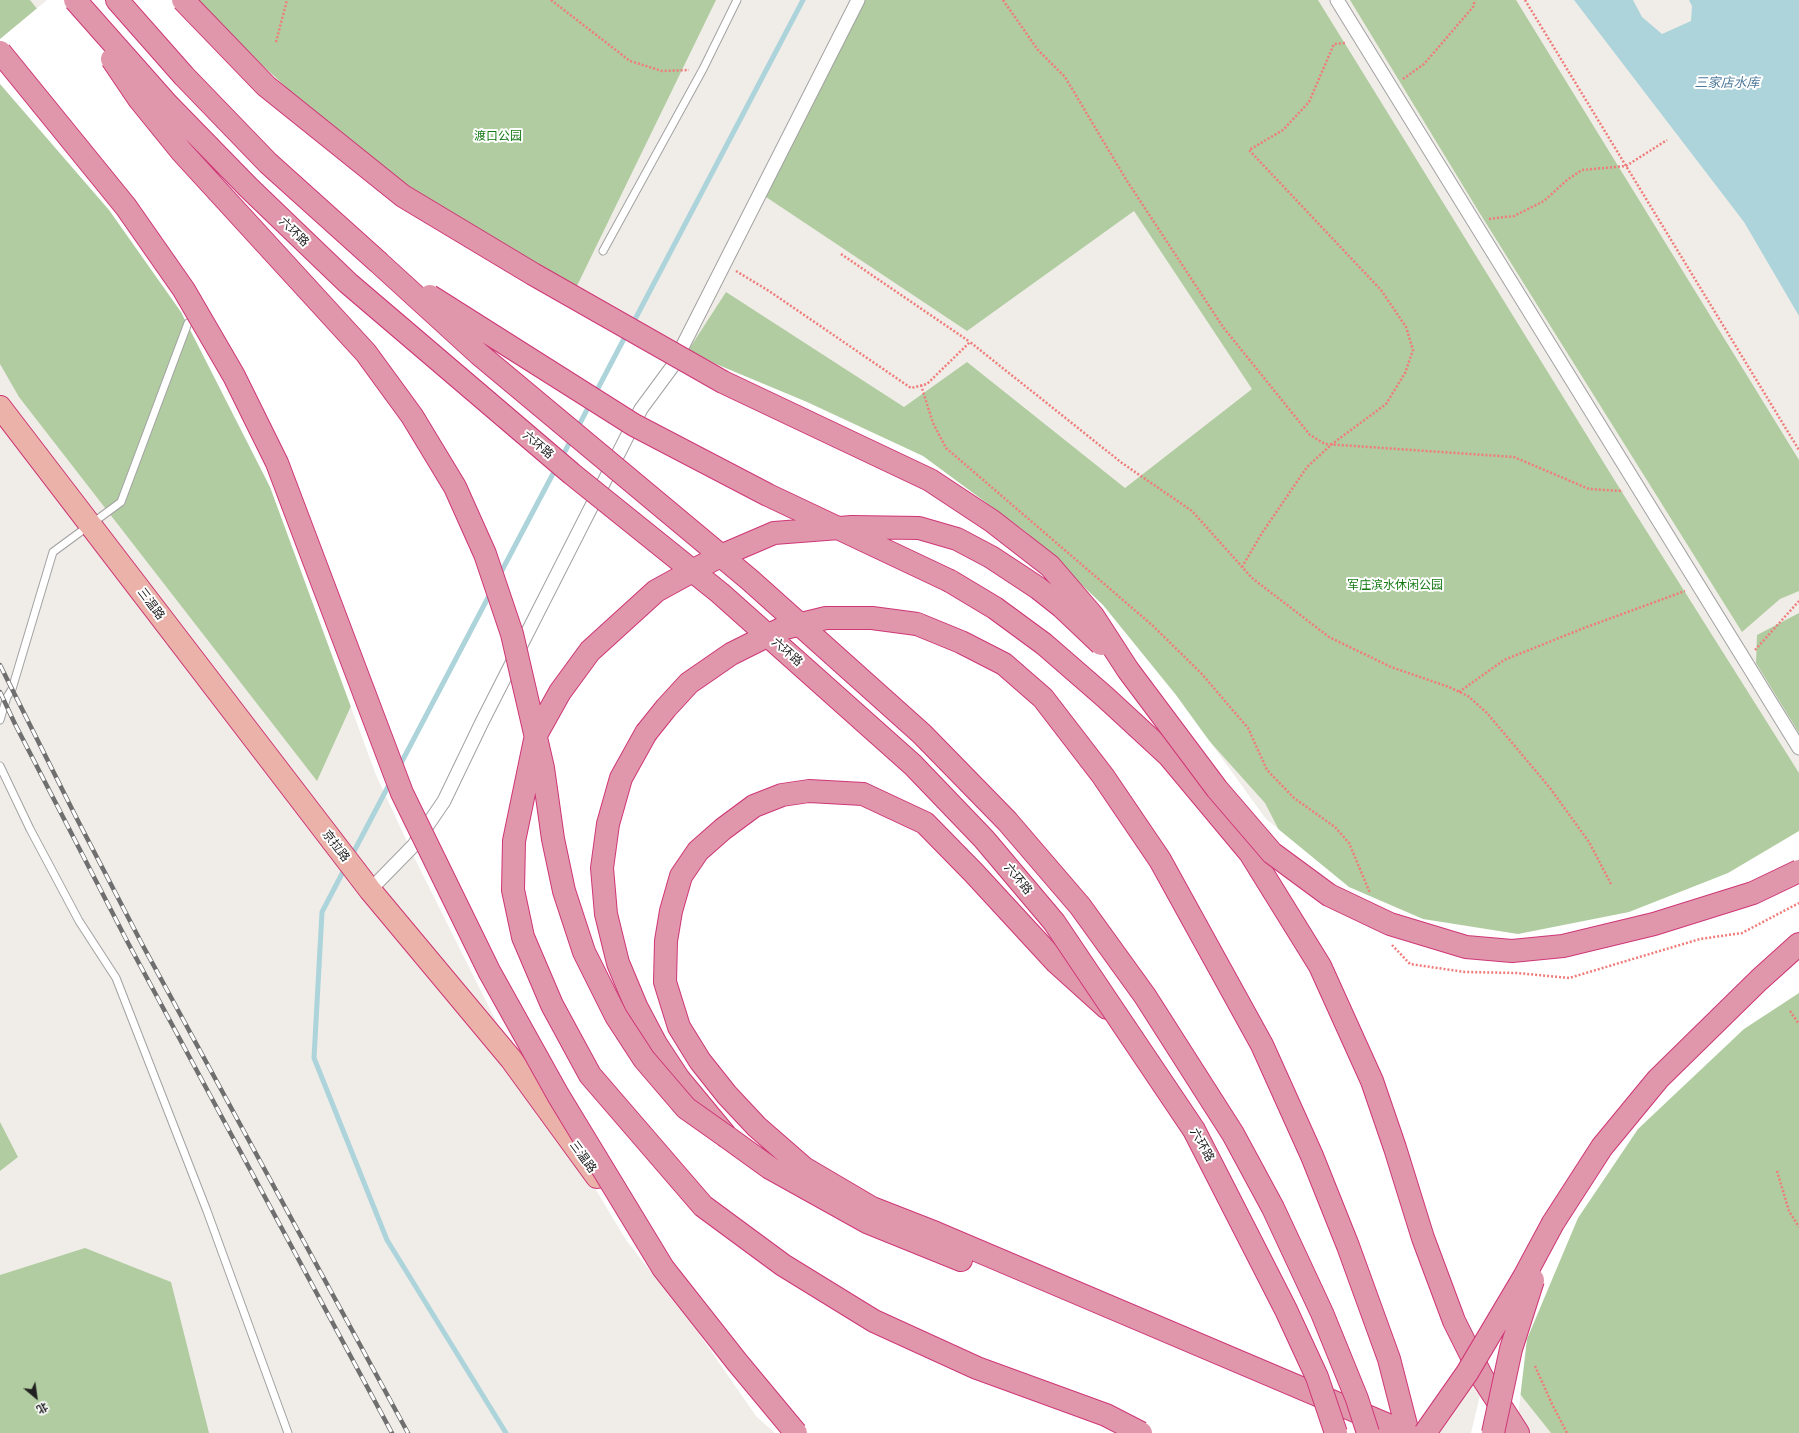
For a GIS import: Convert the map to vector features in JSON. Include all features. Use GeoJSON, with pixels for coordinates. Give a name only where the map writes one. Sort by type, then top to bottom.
{"type":"FeatureCollection","features":[{"type":"Feature","properties":{"kind":"highway","name":"六环路"},"geometry":{"type":"LineString","coordinates":[[74,0],[168,105],[248,187],[348,283],[572,474],[720,593],[912,765],[984,839],[1054,922],[1194,1130],[1286,1310],[1317,1377],[1336,1433]]}},
{"type":"Feature","properties":{"kind":"highway"},"geometry":{"type":"LineString","coordinates":[[74,0],[139,99],[182,152],[366,353],[412,416],[454,487],[485,554],[512,634],[542,768],[553,839],[564,891],[584,952],[616,1016],[644,1059],[686,1108],[770,1168],[801,1177],[872,1208],[936,1232],[1408,1433]]}},
{"type":"Feature","properties":{"kind":"highway"},"geometry":{"type":"LineString","coordinates":[[117,0],[184,76],[268,162],[479,354],[750,580],[922,734],[1007,821],[1080,906],[1145,996],[1233,1134],[1273,1208],[1322,1313],[1357,1399],[1368,1433]]}},
{"type":"Feature","properties":{"kind":"highway"},"geometry":{"type":"LineString","coordinates":[[183,0],[266,86],[403,196],[533,274],[723,382],[930,480],[992,521],[1050,566],[1093,616],[1128,670],[1217,789],[1272,853],[1329,895],[1390,924],[1466,947],[1512,951],[1563,946],[1654,924],[1746,896],[1799,871]]}},
{"type":"Feature","properties":{"kind":"highway"},"geometry":{"type":"LineString","coordinates":[[0,52],[126,207],[184,290],[234,376],[277,463],[402,793],[489,971],[558,1095],[663,1268],[737,1362],[796,1433]]}},
{"type":"Feature","properties":{"kind":"highway"},"geometry":{"type":"LineString","coordinates":[[377,262],[634,425],[768,495],[950,581],[1002,613],[1044,644],[1105,697],[1169,756],[1250,853],[1320,966],[1372,1081],[1396,1148],[1423,1238],[1454,1321],[1482,1377],[1518,1433]]}},
{"type":"Feature","properties":{"kind":"highway","name":"三温路"},"geometry":{"type":"LineString","coordinates":[[0,407],[302,801]]}},
{"type":"Feature","properties":{"kind":"highway"},"geometry":{"type":"LineString","coordinates":[[1128,670],[1062,607],[1038,588],[991,557],[957,539],[919,528],[852,527],[774,533],[718,557],[656,591],[590,651],[560,692],[536,735],[514,841],[513,890],[523,937],[552,1006],[590,1074],[703,1206],[783,1265],[874,1321],[977,1368],[1106,1415],[1141,1433]]}},
{"type":"Feature","properties":{"kind":"highway"},"geometry":{"type":"LineString","coordinates":[[727,1137],[679,1079],[656,1044],[636,1006],[618,963],[606,914],[602,868],[608,824],[621,778],[646,733],[689,683],[731,654],[781,629],[826,618],[872,618],[917,624],[961,642],[1004,664],[1043,698],[1103,776],[1160,860],[1262,1045],[1312,1156],[1348,1246],[1389,1359],[1408,1433]]}},
{"type":"Feature","properties":{"kind":"highway"},"geometry":{"type":"LineString","coordinates":[[1120,1019],[1056,962],[974,873],[925,823],[863,794],[809,791],[782,795],[754,806],[698,851],[681,876],[671,911],[666,941],[665,982],[679,1026],[700,1061],[727,1095],[801,1177],[867,1222],[927,1245],[1376,1433]]}},
{"type":"Feature","properties":{"kind":"highway","name":"京拉路"},"geometry":{"type":"LineString","coordinates":[[302,801],[370,890]]}},
{"type":"Feature","properties":{"kind":"highway","name":"三温路"},"geometry":{"type":"LineString","coordinates":[[370,890],[535,1090],[783,1433]]}},
{"type":"Feature","properties":{"kind":"highway"},"geometry":{"type":"LineString","coordinates":[[1425,1433],[1467,1372],[1524,1277],[1553,1223],[1602,1147],[1658,1080],[1759,980],[1799,944]]}},
{"type":"Feature","properties":{"kind":"highway"},"geometry":{"type":"LineString","coordinates":[[1493,1433],[1511,1348],[1553,1223]]}},
{"type":"Feature","properties":{"kind":"street"},"geometry":{"type":"LineString","coordinates":[[370,890],[414,845],[444,801],[482,722],[641,409],[672,367],[858,0]]}},
{"type":"Feature","properties":{"kind":"street"},"geometry":{"type":"LineString","coordinates":[[1337,0],[1799,748]]}},
{"type":"Feature","properties":{"kind":"lane"},"geometry":{"type":"LineString","coordinates":[[603,251],[703,69],[737,0]]}},
{"type":"Feature","properties":{"kind":"lane"},"geometry":{"type":"LineString","coordinates":[[0,720],[7,697],[12,689],[53,552],[121,502],[188,323]]}},
{"type":"Feature","properties":{"kind":"lane"},"geometry":{"type":"LineString","coordinates":[[0,766],[30,829],[79,921],[116,978],[207,1211],[288,1433]]}},
{"type":"Feature","properties":{"kind":"path"},"geometry":{"type":"LineString","coordinates":[[276,42],[287,0]]}},
{"type":"Feature","properties":{"kind":"path"},"geometry":{"type":"LineString","coordinates":[[551,0],[630,61],[662,72],[703,69]]}},
{"type":"Feature","properties":{"kind":"path"},"geometry":{"type":"LineString","coordinates":[[1003,0],[1038,50],[1065,77],[1127,181],[1223,327],[1310,435],[1325,444],[1514,457],[1589,489],[1640,492]]}},
{"type":"Feature","properties":{"kind":"path"},"geometry":{"type":"LineString","coordinates":[[1391,87],[1424,64],[1473,7],[1475,0]]}},
{"type":"Feature","properties":{"kind":"path"},"geometry":{"type":"LineString","coordinates":[[1524,0],[1799,450]]}},
{"type":"Feature","properties":{"kind":"path"},"geometry":{"type":"LineString","coordinates":[[1242,567],[1262,533],[1307,467],[1332,444],[1386,404],[1405,373],[1413,350],[1406,327],[1381,290],[1249,150],[1283,130],[1309,102],[1334,44],[1363,42]]}},
{"type":"Feature","properties":{"kind":"path"},"geometry":{"type":"LineString","coordinates":[[1474,221],[1514,216],[1544,201],[1567,180],[1582,170],[1626,166],[1667,140]]}},
{"type":"Feature","properties":{"kind":"path"},"geometry":{"type":"LineString","coordinates":[[841,254],[970,342],[1122,463],[1192,511],[1252,578],[1329,637],[1391,667],[1468,696],[1487,712],[1550,788],[1589,842],[1611,884]]}},
{"type":"Feature","properties":{"kind":"path"},"geometry":{"type":"LineString","coordinates":[[724,264],[769,291],[911,388],[927,384],[970,342]]}},
{"type":"Feature","properties":{"kind":"path"},"geometry":{"type":"LineString","coordinates":[[921,385],[933,424],[946,448],[1152,625],[1201,673],[1248,728],[1267,770],[1294,798],[1335,827],[1350,844],[1370,894]]}},
{"type":"Feature","properties":{"kind":"path"},"geometry":{"type":"LineString","coordinates":[[1459,692],[1504,660],[1584,628],[1698,586]]}},
{"type":"Feature","properties":{"kind":"path"},"geometry":{"type":"LineString","coordinates":[[1744,661],[1766,640],[1799,601]]}},
{"type":"Feature","properties":{"kind":"path"},"geometry":{"type":"LineString","coordinates":[[1391,945],[1410,964],[1465,972],[1569,978],[1700,939],[1742,933],[1799,903]]}},
{"type":"Feature","properties":{"kind":"path"},"geometry":{"type":"LineString","coordinates":[[1790,1012],[1799,1024]]}},
{"type":"Feature","properties":{"kind":"path"},"geometry":{"type":"LineString","coordinates":[[1777,1171],[1788,1211],[1799,1227]]}},
{"type":"Feature","properties":{"kind":"path"},"geometry":{"type":"LineString","coordinates":[[1535,1366],[1567,1433]]}},
{"type":"Feature","properties":{"kind":"green space"},"geometry":{"type":"Polygon","coordinates":[[[0,0],[30,0],[102,90],[434,523],[317,781],[19,397],[0,364],[0,0]]]}},
{"type":"Feature","properties":{"kind":"green space","name":"渡口公园"},"geometry":{"type":"Polygon","coordinates":[[[188,0],[716,0],[555,331],[188,0]]]}},
{"type":"Feature","properties":{"kind":"green space","name":"军庄滨水休闲公园"},"geometry":{"type":"Polygon","coordinates":[[[852,0],[1318,0],[1620,489],[1799,773],[1799,1433],[1551,1433],[1512,1384],[1367,1001],[1265,803],[1123,645],[649,411],[726,292],[904,407],[967,362],[1125,488],[1252,389],[1134,211],[967,331],[757,191],[852,0]]]}},
{"type":"Feature","properties":{"kind":"green space"},"geometry":{"type":"Polygon","coordinates":[[[1350,0],[1516,0],[1799,460],[1799,591],[1780,599],[1742,632],[1479,212],[1350,0]]]}},
{"type":"Feature","properties":{"kind":"green space"},"geometry":{"type":"Polygon","coordinates":[[[1799,613],[1799,733],[1756,663],[1757,635],[1799,613]]]}},
{"type":"Feature","properties":{"kind":"green space"},"geometry":{"type":"Polygon","coordinates":[[[0,1122],[18,1157],[0,1171],[0,1122]]]}},
{"type":"Feature","properties":{"kind":"green space"},"geometry":{"type":"Polygon","coordinates":[[[85,1248],[171,1282],[209,1433],[0,1433],[0,1275],[85,1248]]]}},
{"type":"Feature","properties":{"kind":"water","name":"三家店水库"},"geometry":{"type":"Polygon","coordinates":[[[1574,0],[1633,0],[1642,17],[1662,34],[1691,21],[1692,6],[1689,0],[1799,0],[1799,316],[1744,222],[1574,0]]]}},
{"type":"Feature","properties":{"kind":"pier"},"geometry":{"type":"Polygon","coordinates":[[[47,0],[198,0],[230,35],[318,117],[398,183],[531,268],[716,364],[807,402],[923,456],[1026,532],[1103,605],[1176,695],[1266,819],[1349,887],[1423,919],[1518,934],[1629,912],[1728,873],[1799,831],[1799,993],[1744,1029],[1638,1129],[1578,1218],[1527,1339],[1516,1433],[1471,1433],[1489,1358],[1458,1407],[1435,1433],[775,1433],[756,1416],[695,1328],[626,1240],[502,1033],[416,861],[376,775],[270,487],[181,312],[109,210],[0,84],[0,39],[47,0]]]}},
{"type":"Feature","properties":{"kind":"waterway"},"geometry":{"type":"LineString","coordinates":[[632,325],[803,0]]}},
{"type":"Feature","properties":{"kind":"waterway"},"geometry":{"type":"LineString","coordinates":[[595,394],[627,333]]}},
{"type":"Feature","properties":{"kind":"waterway"},"geometry":{"type":"LineString","coordinates":[[577,429],[591,402]]}},
{"type":"Feature","properties":{"kind":"waterway"},"geometry":{"type":"LineString","coordinates":[[562,457],[572,438]]}},
{"type":"Feature","properties":{"kind":"waterway"},"geometry":{"type":"LineString","coordinates":[[499,576],[556,468]]}},
{"type":"Feature","properties":{"kind":"waterway"},"geometry":{"type":"LineString","coordinates":[[399,767],[491,592]]}},
{"type":"Feature","properties":{"kind":"waterway"},"geometry":{"type":"LineString","coordinates":[[351,857],[391,781]]}},
{"type":"Feature","properties":{"kind":"waterway"},"geometry":{"type":"LineString","coordinates":[[345,868],[322,912],[314,1058],[387,1240],[506,1433]]}},
{"type":"Feature","properties":{"kind":"railway"},"geometry":{"type":"LineString","coordinates":[[0,665],[76,817],[142,944],[408,1433]]}},
{"type":"Feature","properties":{"kind":"railway"},"geometry":{"type":"LineString","coordinates":[[0,692],[127,941],[392,1433]]}}]}
